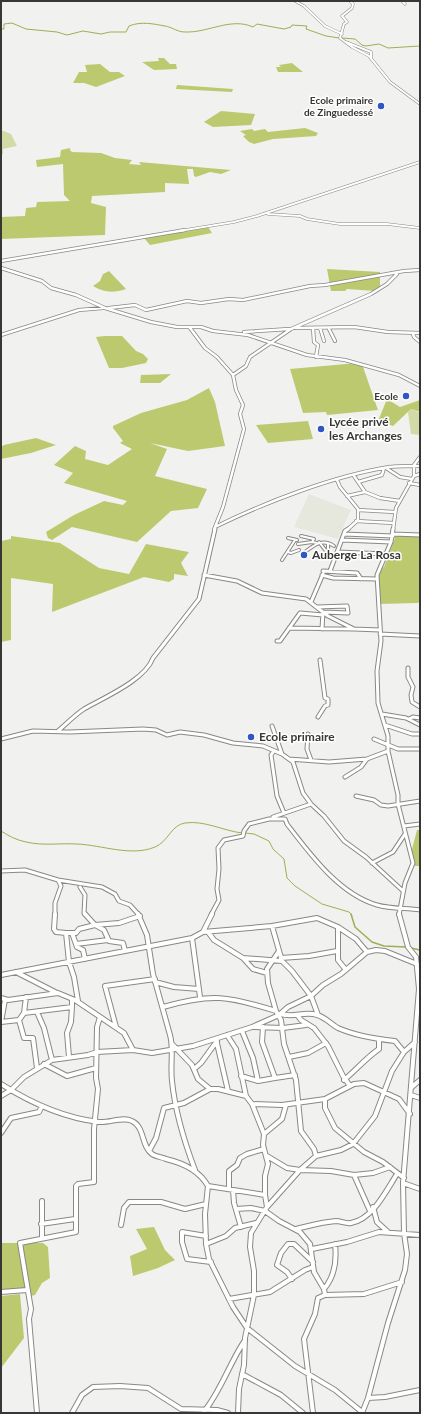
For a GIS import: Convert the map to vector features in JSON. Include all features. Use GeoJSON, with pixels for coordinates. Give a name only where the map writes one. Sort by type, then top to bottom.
{"type":"FeatureCollection","features":[{"type":"Feature","properties":{"kind":"street"},"geometry":{"type":"LineString","coordinates":[[295,1],[304,6],[325,26],[342,34]]}},
{"type":"Feature","properties":{"kind":"street"},"geometry":{"type":"LineString","coordinates":[[402,1],[405,4]]}},
{"type":"Feature","properties":{"kind":"street"},"geometry":{"type":"LineString","coordinates":[[346,12],[349,3],[353,4],[352,8],[342,16],[347,22],[344,24],[340,38],[344,42],[369,56],[390,82],[420,104]]}},
{"type":"Feature","properties":{"kind":"street"},"geometry":{"type":"LineString","coordinates":[[344,42],[371,52],[371,59]]}},
{"type":"Feature","properties":{"kind":"street"},"geometry":{"type":"LineString","coordinates":[[413,98],[420,100]]}},
{"type":"Feature","properties":{"kind":"street"},"geometry":{"type":"LineString","coordinates":[[1,261],[221,225],[266,214],[392,170],[420,162]]}},
{"type":"Feature","properties":{"kind":"street"},"geometry":{"type":"LineString","coordinates":[[266,214],[300,216],[307,219],[340,224],[387,224],[420,228]]}},
{"type":"Feature","properties":{"kind":"street"},"geometry":{"type":"LineString","coordinates":[[1,268],[42,281],[51,288],[76,295],[105,308],[155,323],[190,328],[201,327],[213,331],[248,335],[316,357],[345,360],[399,375],[420,386]]}},
{"type":"Feature","properties":{"kind":"street"},"geometry":{"type":"LineString","coordinates":[[1,335],[79,310],[135,305],[146,310],[187,301],[201,303],[229,298],[243,300],[310,286],[325,285],[404,271],[420,270]]}},
{"type":"Feature","properties":{"kind":"street"},"geometry":{"type":"LineString","coordinates":[[233,375],[246,366],[250,357],[291,329],[371,294],[387,284],[398,273]]}},
{"type":"Feature","properties":{"kind":"street"},"geometry":{"type":"LineString","coordinates":[[237,333],[291,329],[329,329],[354,327],[413,334],[420,333]]}},
{"type":"Feature","properties":{"kind":"street"},"geometry":{"type":"LineString","coordinates":[[58,731],[84,710],[108,696],[148,668],[153,658],[197,603],[208,564],[209,550],[215,527],[223,507],[244,429],[240,414],[243,405],[236,390],[233,375],[217,357],[205,348],[190,328]]}},
{"type":"Feature","properties":{"kind":"street"},"geometry":{"type":"LineString","coordinates":[[313,328],[314,342],[318,345],[316,357]]}},
{"type":"Feature","properties":{"kind":"street"},"geometry":{"type":"LineString","coordinates":[[320,328],[324,341]]}},
{"type":"Feature","properties":{"kind":"street"},"geometry":{"type":"LineString","coordinates":[[329,329],[335,341]]}},
{"type":"Feature","properties":{"kind":"street"},"geometry":{"type":"LineString","coordinates":[[413,334],[414,337],[420,342]]}},
{"type":"Feature","properties":{"kind":"street"},"geometry":{"type":"LineString","coordinates":[[413,478],[414,465],[420,457]]}},
{"type":"Feature","properties":{"kind":"street"},"geometry":{"type":"LineString","coordinates":[[215,527],[238,516],[337,480],[390,467],[414,468],[420,466]]}},
{"type":"Feature","properties":{"kind":"street"},"geometry":{"type":"LineString","coordinates":[[385,468],[400,477],[413,478]]}},
{"type":"Feature","properties":{"kind":"street"},"geometry":{"type":"LineString","coordinates":[[358,482],[382,475],[385,468]]}},
{"type":"Feature","properties":{"kind":"street"},"geometry":{"type":"LineString","coordinates":[[1,1084],[57,1114],[95,1122],[108,1122],[123,1119],[133,1121],[140,1129],[149,1151],[154,1155],[177,1162],[195,1170],[203,1177],[208,1186],[206,1204],[206,1244],[211,1262],[233,1307],[247,1328],[294,1366],[335,1390],[362,1413],[368,1398],[388,1323],[402,1282],[407,1254],[404,1233],[403,1181],[412,1095],[419,989],[416,957],[409,948],[403,932],[399,914],[403,891],[413,863],[398,804],[398,795],[388,751],[389,745],[385,725],[378,703],[377,671],[381,641],[377,575],[393,535],[395,512],[409,483],[413,478],[420,474]]}},
{"type":"Feature","properties":{"kind":"street"},"geometry":{"type":"LineString","coordinates":[[354,476],[365,492],[380,498],[400,501]]}},
{"type":"Feature","properties":{"kind":"street"},"geometry":{"type":"LineString","coordinates":[[330,571],[344,534],[358,520],[358,510],[340,488],[337,480]]}},
{"type":"Feature","properties":{"kind":"street"},"geometry":{"type":"LineString","coordinates":[[409,483],[420,485]]}},
{"type":"Feature","properties":{"kind":"street"},"geometry":{"type":"LineString","coordinates":[[347,496],[365,492]]}},
{"type":"Feature","properties":{"kind":"street"},"geometry":{"type":"LineString","coordinates":[[358,510],[395,512]]}},
{"type":"Feature","properties":{"kind":"street"},"geometry":{"type":"LineString","coordinates":[[356,521],[394,523]]}},
{"type":"Feature","properties":{"kind":"street"},"geometry":{"type":"LineString","coordinates":[[344,534],[420,535]]}},
{"type":"Feature","properties":{"kind":"street"},"geometry":{"type":"LineString","coordinates":[[301,536],[314,539],[312,542]]}},
{"type":"Feature","properties":{"kind":"street"},"geometry":{"type":"LineString","coordinates":[[282,560],[296,540],[289,539]]}},
{"type":"Feature","properties":{"kind":"street"},"geometry":{"type":"LineString","coordinates":[[342,540],[391,542]]}},
{"type":"Feature","properties":{"kind":"street"},"geometry":{"type":"LineString","coordinates":[[318,543],[329,550],[328,542]]}},
{"type":"Feature","properties":{"kind":"street"},"geometry":{"type":"LineString","coordinates":[[298,544],[328,542],[334,546]]}},
{"type":"Feature","properties":{"kind":"street"},"geometry":{"type":"LineString","coordinates":[[305,552],[318,543]]}},
{"type":"Feature","properties":{"kind":"street"},"geometry":{"type":"LineString","coordinates":[[288,552],[291,553],[299,550]]}},
{"type":"Feature","properties":{"kind":"street"},"geometry":{"type":"LineString","coordinates":[[337,552],[386,554]]}},
{"type":"Feature","properties":{"kind":"street"},"geometry":{"type":"LineString","coordinates":[[311,602],[324,571],[357,573],[361,579]]}},
{"type":"Feature","properties":{"kind":"street"},"geometry":{"type":"LineString","coordinates":[[204,575],[237,581],[262,593],[306,599],[317,607],[323,614],[354,629]]}},
{"type":"Feature","properties":{"kind":"street"},"geometry":{"type":"LineString","coordinates":[[322,575],[333,578],[377,579]]}},
{"type":"Feature","properties":{"kind":"street"},"geometry":{"type":"LineString","coordinates":[[277,642],[280,641],[300,613],[348,613],[347,606],[317,607]]}},
{"type":"Feature","properties":{"kind":"street"},"geometry":{"type":"LineString","coordinates":[[322,629],[323,614]]}},
{"type":"Feature","properties":{"kind":"street"},"geometry":{"type":"LineString","coordinates":[[289,628],[354,629],[420,636]]}},
{"type":"Feature","properties":{"kind":"street"},"geometry":{"type":"LineString","coordinates":[[318,717],[325,706],[328,705],[328,699],[325,698],[320,660]]}},
{"type":"Feature","properties":{"kind":"street"},"geometry":{"type":"LineString","coordinates":[[408,668],[408,677],[414,687],[411,695],[412,702],[420,707]]}},
{"type":"Feature","properties":{"kind":"street"},"geometry":{"type":"LineString","coordinates":[[382,714],[409,719],[420,725]]}},
{"type":"Feature","properties":{"kind":"street"},"geometry":{"type":"LineString","coordinates":[[409,719],[413,717],[420,718]]}},
{"type":"Feature","properties":{"kind":"street"},"geometry":{"type":"LineString","coordinates":[[385,725],[412,734],[420,734]]}},
{"type":"Feature","properties":{"kind":"street"},"geometry":{"type":"LineString","coordinates":[[272,726],[282,754]]}},
{"type":"Feature","properties":{"kind":"street"},"geometry":{"type":"LineString","coordinates":[[1,739],[33,732],[143,729],[156,730],[167,735],[180,732],[211,736],[233,743],[256,744],[282,754],[289,759],[294,765],[303,793],[311,804],[324,816],[344,841],[372,862],[403,891]]}},
{"type":"Feature","properties":{"kind":"street"},"geometry":{"type":"LineString","coordinates":[[308,734],[307,749],[311,760]]}},
{"type":"Feature","properties":{"kind":"street"},"geometry":{"type":"LineString","coordinates":[[374,739],[402,749],[420,749]]}},
{"type":"Feature","properties":{"kind":"street"},"geometry":{"type":"LineString","coordinates":[[274,751],[271,755],[277,796],[284,813]]}},
{"type":"Feature","properties":{"kind":"street"},"geometry":{"type":"LineString","coordinates":[[289,759],[329,762],[367,759],[388,751]]}},
{"type":"Feature","properties":{"kind":"street"},"geometry":{"type":"LineString","coordinates":[[345,777],[361,767],[367,759]]}},
{"type":"Feature","properties":{"kind":"street"},"geometry":{"type":"LineString","coordinates":[[356,796],[377,801],[383,806],[420,802]]}},
{"type":"Feature","properties":{"kind":"street"},"geometry":{"type":"LineString","coordinates":[[1,975],[192,938],[203,932],[219,900],[217,882],[219,869],[217,855],[221,843],[224,840],[243,836],[244,831],[250,824],[311,804]]}},
{"type":"Feature","properties":{"kind":"street"},"geometry":{"type":"LineString","coordinates":[[269,819],[285,819],[286,824],[305,848],[350,891],[362,899],[376,905],[420,910]]}},
{"type":"Feature","properties":{"kind":"street"},"geometry":{"type":"LineString","coordinates":[[404,826],[420,824]]}},
{"type":"Feature","properties":{"kind":"street"},"geometry":{"type":"LineString","coordinates":[[372,862],[393,852],[405,834]]}},
{"type":"Feature","properties":{"kind":"street"},"geometry":{"type":"LineString","coordinates":[[1,871],[14,872],[25,870],[58,880],[70,881],[109,890],[115,894],[119,901],[126,902],[132,906],[140,916],[150,946],[155,981],[164,1007],[172,1044],[171,1070],[176,1106],[184,1143],[195,1170]]}},
{"type":"Feature","properties":{"kind":"street"},"geometry":{"type":"LineString","coordinates":[[58,880],[61,886],[55,903],[54,929],[56,932],[77,933],[79,929],[95,925],[119,923],[140,916]]}},
{"type":"Feature","properties":{"kind":"street"},"geometry":{"type":"LineString","coordinates":[[80,888],[85,895],[84,913],[95,925],[104,930],[108,940]]}},
{"type":"Feature","properties":{"kind":"street"},"geometry":{"type":"LineString","coordinates":[[203,932],[272,926],[317,918],[338,927],[356,939],[367,952]]}},
{"type":"Feature","properties":{"kind":"street"},"geometry":{"type":"LineString","coordinates":[[272,926],[282,959],[311,996],[318,1015]]}},
{"type":"Feature","properties":{"kind":"street"},"geometry":{"type":"LineString","coordinates":[[338,927],[338,960],[346,970]]}},
{"type":"Feature","properties":{"kind":"street"},"geometry":{"type":"LineString","coordinates":[[208,932],[214,940],[243,958],[250,968],[267,973]]}},
{"type":"Feature","properties":{"kind":"street"},"geometry":{"type":"LineString","coordinates":[[66,933],[69,962],[74,977],[78,1001]]}},
{"type":"Feature","properties":{"kind":"street"},"geometry":{"type":"LineString","coordinates":[[72,933],[76,944],[83,950],[85,959]]}},
{"type":"Feature","properties":{"kind":"street"},"geometry":{"type":"LineString","coordinates":[[192,938],[200,997]]}},
{"type":"Feature","properties":{"kind":"street"},"geometry":{"type":"LineString","coordinates":[[76,944],[108,940],[110,942],[123,943],[125,951]]}},
{"type":"Feature","properties":{"kind":"street"},"geometry":{"type":"LineString","coordinates":[[1,1096],[11,1090],[37,1068],[52,1060],[88,1055],[96,1052],[134,1050],[152,1052],[171,1050],[217,1040],[252,1027],[280,1014],[288,1007],[311,996],[367,952],[376,950],[385,951],[417,964]]}},
{"type":"Feature","properties":{"kind":"street"},"geometry":{"type":"LineString","coordinates":[[276,1011],[270,991],[267,973],[268,965],[279,951]]}},
{"type":"Feature","properties":{"kind":"street"},"geometry":{"type":"LineString","coordinates":[[243,958],[282,959],[337,951]]}},
{"type":"Feature","properties":{"kind":"street"},"geometry":{"type":"LineString","coordinates":[[16,972],[58,993],[78,1001],[124,1033],[134,1050]]}},
{"type":"Feature","properties":{"kind":"street"},"geometry":{"type":"LineString","coordinates":[[116,1027],[106,986],[155,981],[174,988],[199,989]]}},
{"type":"Feature","properties":{"kind":"street"},"geometry":{"type":"LineString","coordinates":[[26,997],[24,1013],[19,1020],[1,1022],[3,999],[58,993]]}},
{"type":"Feature","properties":{"kind":"street"},"geometry":{"type":"LineString","coordinates":[[164,1007],[200,997],[227,998],[248,1002],[276,1011],[280,1014],[298,1016],[303,1014],[318,1015],[339,1029],[369,1038],[395,1041],[404,1052]]}},
{"type":"Feature","properties":{"kind":"street"},"geometry":{"type":"LineString","coordinates":[[69,1057],[67,1032],[71,1022],[72,999]]}},
{"type":"Feature","properties":{"kind":"street"},"geometry":{"type":"LineString","coordinates":[[24,1013],[72,1007]]}},
{"type":"Feature","properties":{"kind":"street"},"geometry":{"type":"LineString","coordinates":[[37,1012],[44,1028],[52,1060]]}},
{"type":"Feature","properties":{"kind":"street"},"geometry":{"type":"LineString","coordinates":[[280,1014],[284,1044],[295,1075],[298,1089],[297,1102],[302,1135],[314,1149],[316,1156]]}},
{"type":"Feature","properties":{"kind":"street"},"geometry":{"type":"LineString","coordinates":[[298,1016],[302,1022],[314,1027],[326,1043],[344,1080],[350,1086]]}},
{"type":"Feature","properties":{"kind":"street"},"geometry":{"type":"LineString","coordinates":[[37,1413],[29,1319],[31,1309],[20,1243],[76,1232],[75,1220],[77,1185],[94,1182],[95,1122],[98,1089],[96,1078],[96,1052],[97,1026],[100,1017]]}},
{"type":"Feature","properties":{"kind":"street"},"geometry":{"type":"LineString","coordinates":[[19,1020],[24,1038],[33,1038],[37,1068]]}},
{"type":"Feature","properties":{"kind":"street"},"geometry":{"type":"LineString","coordinates":[[252,1027],[283,1028],[308,1025]]}},
{"type":"Feature","properties":{"kind":"street"},"geometry":{"type":"LineString","coordinates":[[263,1027],[262,1042],[275,1078]]}},
{"type":"Feature","properties":{"kind":"street"},"geometry":{"type":"LineString","coordinates":[[242,1030],[253,1058],[258,1081]]}},
{"type":"Feature","properties":{"kind":"street"},"geometry":{"type":"LineString","coordinates":[[227,1036],[236,1048],[246,1096],[252,1104],[264,1134],[264,1149],[268,1164],[265,1176],[266,1209]]}},
{"type":"Feature","properties":{"kind":"street"},"geometry":{"type":"LineString","coordinates":[[344,1080],[355,1071],[365,1059],[379,1048],[379,1039]]}},
{"type":"Feature","properties":{"kind":"street"},"geometry":{"type":"LineString","coordinates":[[194,1069],[201,1063],[217,1040]]}},
{"type":"Feature","properties":{"kind":"street"},"geometry":{"type":"LineString","coordinates":[[217,1040],[228,1091]]}},
{"type":"Feature","properties":{"kind":"street"},"geometry":{"type":"LineString","coordinates":[[238,1413],[239,1389],[245,1340],[254,1295],[254,1271],[250,1242],[251,1234],[256,1223],[266,1209],[300,1170],[316,1156],[341,1150],[353,1144],[376,1116],[392,1071],[404,1052],[415,1042]]}},
{"type":"Feature","properties":{"kind":"street"},"geometry":{"type":"LineString","coordinates":[[289,1057],[308,1053],[326,1043]]}},
{"type":"Feature","properties":{"kind":"street"},"geometry":{"type":"LineString","coordinates":[[172,1044],[194,1069],[198,1079],[210,1089],[228,1091],[246,1096]]}},
{"type":"Feature","properties":{"kind":"street"},"geometry":{"type":"LineString","coordinates":[[44,1064],[67,1076],[96,1068]]}},
{"type":"Feature","properties":{"kind":"street"},"geometry":{"type":"LineString","coordinates":[[241,1076],[258,1081],[295,1075]]}},
{"type":"Feature","properties":{"kind":"street"},"geometry":{"type":"LineString","coordinates":[[412,1087],[420,1080]]}},
{"type":"Feature","properties":{"kind":"street"},"geometry":{"type":"LineString","coordinates":[[252,1104],[286,1105],[297,1102],[325,1099],[350,1086],[364,1082],[384,1090],[399,1099],[410,1114]]}},
{"type":"Feature","properties":{"kind":"street"},"geometry":{"type":"LineString","coordinates":[[149,1151],[156,1138],[164,1108],[189,1102],[210,1089]]}},
{"type":"Feature","properties":{"kind":"street"},"geometry":{"type":"LineString","coordinates":[[412,1095],[420,1098]]}},
{"type":"Feature","properties":{"kind":"street"},"geometry":{"type":"LineString","coordinates":[[325,1099],[325,1108],[335,1128],[368,1156],[383,1162],[403,1181],[420,1189]]}},
{"type":"Feature","properties":{"kind":"street"},"geometry":{"type":"LineString","coordinates":[[264,1134],[282,1120],[286,1105]]}},
{"type":"Feature","properties":{"kind":"street"},"geometry":{"type":"LineString","coordinates":[[1,1133],[11,1118],[39,1112],[42,1106]]}},
{"type":"Feature","properties":{"kind":"street"},"geometry":{"type":"LineString","coordinates":[[240,1227],[231,1190],[229,1171],[237,1165],[240,1158],[247,1154],[264,1149]]}},
{"type":"Feature","properties":{"kind":"street"},"geometry":{"type":"LineString","coordinates":[[267,1156],[289,1169],[331,1171],[354,1175],[373,1173],[390,1167]]}},
{"type":"Feature","properties":{"kind":"street"},"geometry":{"type":"LineString","coordinates":[[296,1229],[322,1222],[338,1220],[350,1223],[372,1210],[388,1190],[397,1174]]}},
{"type":"Feature","properties":{"kind":"street"},"geometry":{"type":"LineString","coordinates":[[354,1175],[377,1222],[388,1232]]}},
{"type":"Feature","properties":{"kind":"street"},"geometry":{"type":"LineString","coordinates":[[208,1186],[265,1195]]}},
{"type":"Feature","properties":{"kind":"street"},"geometry":{"type":"LineString","coordinates":[[42,1201],[42,1238]]}},
{"type":"Feature","properties":{"kind":"street"},"geometry":{"type":"LineString","coordinates":[[121,1225],[124,1208],[129,1202],[133,1201],[161,1202],[185,1210],[206,1204]]}},
{"type":"Feature","properties":{"kind":"street"},"geometry":{"type":"LineString","coordinates":[[236,1209],[266,1209],[279,1221],[296,1229],[307,1239],[312,1249],[313,1265],[316,1276],[324,1289],[325,1295]]}},
{"type":"Feature","properties":{"kind":"street"},"geometry":{"type":"LineString","coordinates":[[41,1224],[75,1220]]}},
{"type":"Feature","properties":{"kind":"street"},"geometry":{"type":"LineString","coordinates":[[206,1244],[226,1236],[230,1231],[256,1223]]}},
{"type":"Feature","properties":{"kind":"street"},"geometry":{"type":"LineString","coordinates":[[206,1236],[185,1232],[181,1233],[186,1259],[211,1262]]}},
{"type":"Feature","properties":{"kind":"street"},"geometry":{"type":"LineString","coordinates":[[312,1249],[379,1232],[420,1235]]}},
{"type":"Feature","properties":{"kind":"street"},"geometry":{"type":"LineString","coordinates":[[292,1279],[287,1272],[277,1265],[281,1253],[288,1244],[294,1244],[313,1265]]}},
{"type":"Feature","properties":{"kind":"street"},"geometry":{"type":"LineString","coordinates":[[324,1289],[333,1276],[337,1258],[335,1244]]}},
{"type":"Feature","properties":{"kind":"street"},"geometry":{"type":"LineString","coordinates":[[230,1299],[270,1292],[313,1265]]}},
{"type":"Feature","properties":{"kind":"street"},"geometry":{"type":"LineString","coordinates":[[313,1413],[304,1358],[304,1339],[315,1314],[319,1297],[325,1295],[359,1295],[370,1293],[394,1283],[402,1282]]}},
{"type":"Feature","properties":{"kind":"street"},"geometry":{"type":"LineString","coordinates":[[1,1292],[27,1290]]}},
{"type":"Feature","properties":{"kind":"street"},"geometry":{"type":"LineString","coordinates":[[204,1411],[221,1385],[236,1352],[245,1340]]}},
{"type":"Feature","properties":{"kind":"street"},"geometry":{"type":"LineString","coordinates":[[242,1374],[260,1385],[278,1392],[303,1413]]}},
{"type":"Feature","properties":{"kind":"street"},"geometry":{"type":"LineString","coordinates":[[72,1413],[82,1395],[88,1390],[98,1386],[143,1387],[181,1409],[228,1413]]}},
{"type":"Feature","properties":{"kind":"street"},"geometry":{"type":"LineString","coordinates":[[368,1398],[385,1397],[420,1390]]}},
{"type":"Feature","properties":{"kind":"shaded area"},"geometry":{"type":"Polygon","coordinates":[[[309,494],[351,510],[338,539],[294,527],[309,494]]]}},
{"type":"Feature","properties":{"kind":"green space"},"geometry":{"type":"Polygon","coordinates":[[[158,58],[164,58],[170,64],[176,64],[177,69],[154,70],[142,62],[159,61],[158,58]]]}},
{"type":"Feature","properties":{"kind":"green space"},"geometry":{"type":"Polygon","coordinates":[[[292,63],[303,72],[278,72],[276,67],[281,67],[279,65],[292,63]]]}},
{"type":"Feature","properties":{"kind":"green space"},"geometry":{"type":"Polygon","coordinates":[[[100,64],[110,72],[119,72],[125,76],[96,87],[84,83],[73,83],[79,72],[87,72],[85,65],[100,64]]]}},
{"type":"Feature","properties":{"kind":"green space"},"geometry":{"type":"Polygon","coordinates":[[[177,85],[233,89],[232,92],[176,89],[177,85]]]}},
{"type":"Feature","properties":{"kind":"green space"},"geometry":{"type":"Polygon","coordinates":[[[221,111],[255,114],[251,125],[213,127],[204,122],[221,111]]]}},
{"type":"Feature","properties":{"kind":"green space"},"geometry":{"type":"Polygon","coordinates":[[[305,128],[318,133],[316,136],[273,139],[254,144],[249,142],[243,136],[246,135],[240,131],[265,129],[268,132],[305,128]]]}},
{"type":"Feature","properties":{"kind":"green space"},"geometry":{"type":"Polygon","coordinates":[[[1,130],[11,134],[17,146],[3,149],[3,154],[1,154],[1,130]]]}},
{"type":"Feature","properties":{"kind":"green space"},"geometry":{"type":"Polygon","coordinates":[[[70,148],[72,152],[101,153],[115,158],[132,160],[129,164],[141,165],[139,162],[231,170],[221,174],[210,172],[196,177],[194,176],[193,169],[187,169],[189,184],[165,183],[165,192],[92,196],[91,203],[106,207],[105,235],[1,239],[1,217],[25,216],[26,208],[36,207],[37,202],[70,201],[64,195],[63,164],[37,167],[36,160],[60,157],[61,150],[70,148]]]}},
{"type":"Feature","properties":{"kind":"green space"},"geometry":{"type":"Polygon","coordinates":[[[208,227],[212,233],[150,245],[144,238],[208,227]]]}},
{"type":"Feature","properties":{"kind":"green space"},"geometry":{"type":"Polygon","coordinates":[[[327,269],[380,272],[380,288],[375,291],[347,289],[345,291],[331,291],[327,269]]]}},
{"type":"Feature","properties":{"kind":"green space"},"geometry":{"type":"Polygon","coordinates":[[[109,271],[126,289],[109,292],[93,286],[100,281],[103,274],[109,271]]]}},
{"type":"Feature","properties":{"kind":"green space"},"geometry":{"type":"Polygon","coordinates":[[[122,336],[136,351],[143,354],[148,359],[146,363],[122,368],[109,368],[96,337],[122,336]]]}},
{"type":"Feature","properties":{"kind":"green space"},"geometry":{"type":"Polygon","coordinates":[[[357,363],[362,364],[378,410],[327,415],[326,412],[303,413],[290,369],[357,363]]]}},
{"type":"Feature","properties":{"kind":"green space"},"geometry":{"type":"Polygon","coordinates":[[[171,374],[160,383],[140,383],[141,375],[171,374]]]}},
{"type":"Feature","properties":{"kind":"green space"},"geometry":{"type":"Polygon","coordinates":[[[209,388],[215,402],[225,446],[188,451],[150,443],[167,449],[155,476],[207,489],[198,508],[171,511],[137,542],[72,527],[52,540],[48,538],[46,532],[74,515],[104,501],[123,505],[127,501],[64,483],[73,473],[54,465],[75,446],[86,451],[85,459],[108,465],[132,449],[120,443],[123,441],[113,426],[141,413],[187,400],[209,388]]]}},
{"type":"Feature","properties":{"kind":"green space"},"geometry":{"type":"Polygon","coordinates":[[[387,399],[400,407],[420,400],[420,412],[411,409],[393,426],[378,421],[387,399]]]}},
{"type":"Feature","properties":{"kind":"green space"},"geometry":{"type":"Polygon","coordinates":[[[411,409],[420,413],[420,435],[411,434],[408,412],[411,409]]]}},
{"type":"Feature","properties":{"kind":"green space"},"geometry":{"type":"Polygon","coordinates":[[[308,421],[313,439],[268,443],[256,425],[308,421]]]}},
{"type":"Feature","properties":{"kind":"green space"},"geometry":{"type":"Polygon","coordinates":[[[36,438],[56,445],[31,453],[1,459],[1,447],[4,445],[36,438]]]}},
{"type":"Feature","properties":{"kind":"green space"},"geometry":{"type":"Polygon","coordinates":[[[396,535],[420,536],[420,602],[417,603],[379,604],[377,575],[379,569],[384,567],[396,535]]]}},
{"type":"Feature","properties":{"kind":"green space"},"geometry":{"type":"Polygon","coordinates":[[[11,536],[60,543],[99,568],[129,574],[146,544],[189,552],[181,563],[188,576],[174,574],[174,579],[169,582],[144,577],[52,612],[53,584],[11,578],[11,640],[1,642],[1,541],[11,539],[11,536]]]}},
{"type":"Feature","properties":{"kind":"green space"},"geometry":{"type":"Polygon","coordinates":[[[417,830],[420,830],[420,866],[415,866],[411,853],[417,830]]]}},
{"type":"Feature","properties":{"kind":"green space"},"geometry":{"type":"Polygon","coordinates":[[[154,1227],[165,1250],[175,1260],[158,1268],[133,1276],[130,1256],[147,1249],[136,1229],[154,1227]]]}},
{"type":"Feature","properties":{"kind":"green space"},"geometry":{"type":"Polygon","coordinates":[[[1,1243],[43,1243],[48,1247],[50,1278],[42,1283],[35,1295],[27,1297],[24,1288],[1,1290],[1,1243]]]}},
{"type":"Feature","properties":{"kind":"green space"},"geometry":{"type":"Polygon","coordinates":[[[20,1294],[24,1338],[1,1368],[1,1296],[20,1294]]]}},
{"type":"Feature","properties":{"kind":"waterway"},"geometry":{"type":"LineString","coordinates":[[1,29],[4,29],[4,24],[12,23],[26,29],[57,32],[67,35],[83,31],[101,34],[110,32],[126,32],[129,26],[143,23],[170,27],[185,32],[194,32],[228,24],[245,24],[253,27],[257,24],[284,29],[291,27],[292,25],[307,26],[306,29],[326,36],[339,38]]}},
{"type":"Feature","properties":{"kind":"waterway"},"geometry":{"type":"LineString","coordinates":[[342,38],[355,39],[362,45],[366,46],[379,44],[388,48],[420,46]]}},
{"type":"Feature","properties":{"kind":"waterway"},"geometry":{"type":"LineString","coordinates":[[1,831],[16,839],[32,843],[77,844],[126,851],[146,850],[155,847],[159,845],[176,827],[185,823],[192,822],[207,824],[242,833]]}},
{"type":"Feature","properties":{"kind":"waterway"},"geometry":{"type":"LineString","coordinates":[[245,833],[254,834],[269,841],[273,849],[284,859],[287,878],[295,886],[322,904],[349,912],[351,914]]}},
{"type":"Feature","properties":{"kind":"waterway"},"geometry":{"type":"LineString","coordinates":[[351,914],[355,927],[372,942],[384,946],[406,947]]}},
{"type":"Feature","properties":{"kind":"waterway"},"geometry":{"type":"LineString","coordinates":[[411,948],[420,950]]}},
{"type":"Feature","properties":{"kind":"place","name":"Ecole primaire de Zinguedessé"},"geometry":{"type":"Point","coordinates":[381,106]}},
{"type":"Feature","properties":{"kind":"place","name":"Ecole"},"geometry":{"type":"Point","coordinates":[406,396]}},
{"type":"Feature","properties":{"kind":"place","name":"Lycée privé les Archanges"},"geometry":{"type":"Point","coordinates":[321,429]}},
{"type":"Feature","properties":{"kind":"place","name":"Auberge La Rosa"},"geometry":{"type":"Point","coordinates":[304,555]}},
{"type":"Feature","properties":{"kind":"place","name":"Ecole primaire"},"geometry":{"type":"Point","coordinates":[251,737]}}]}
